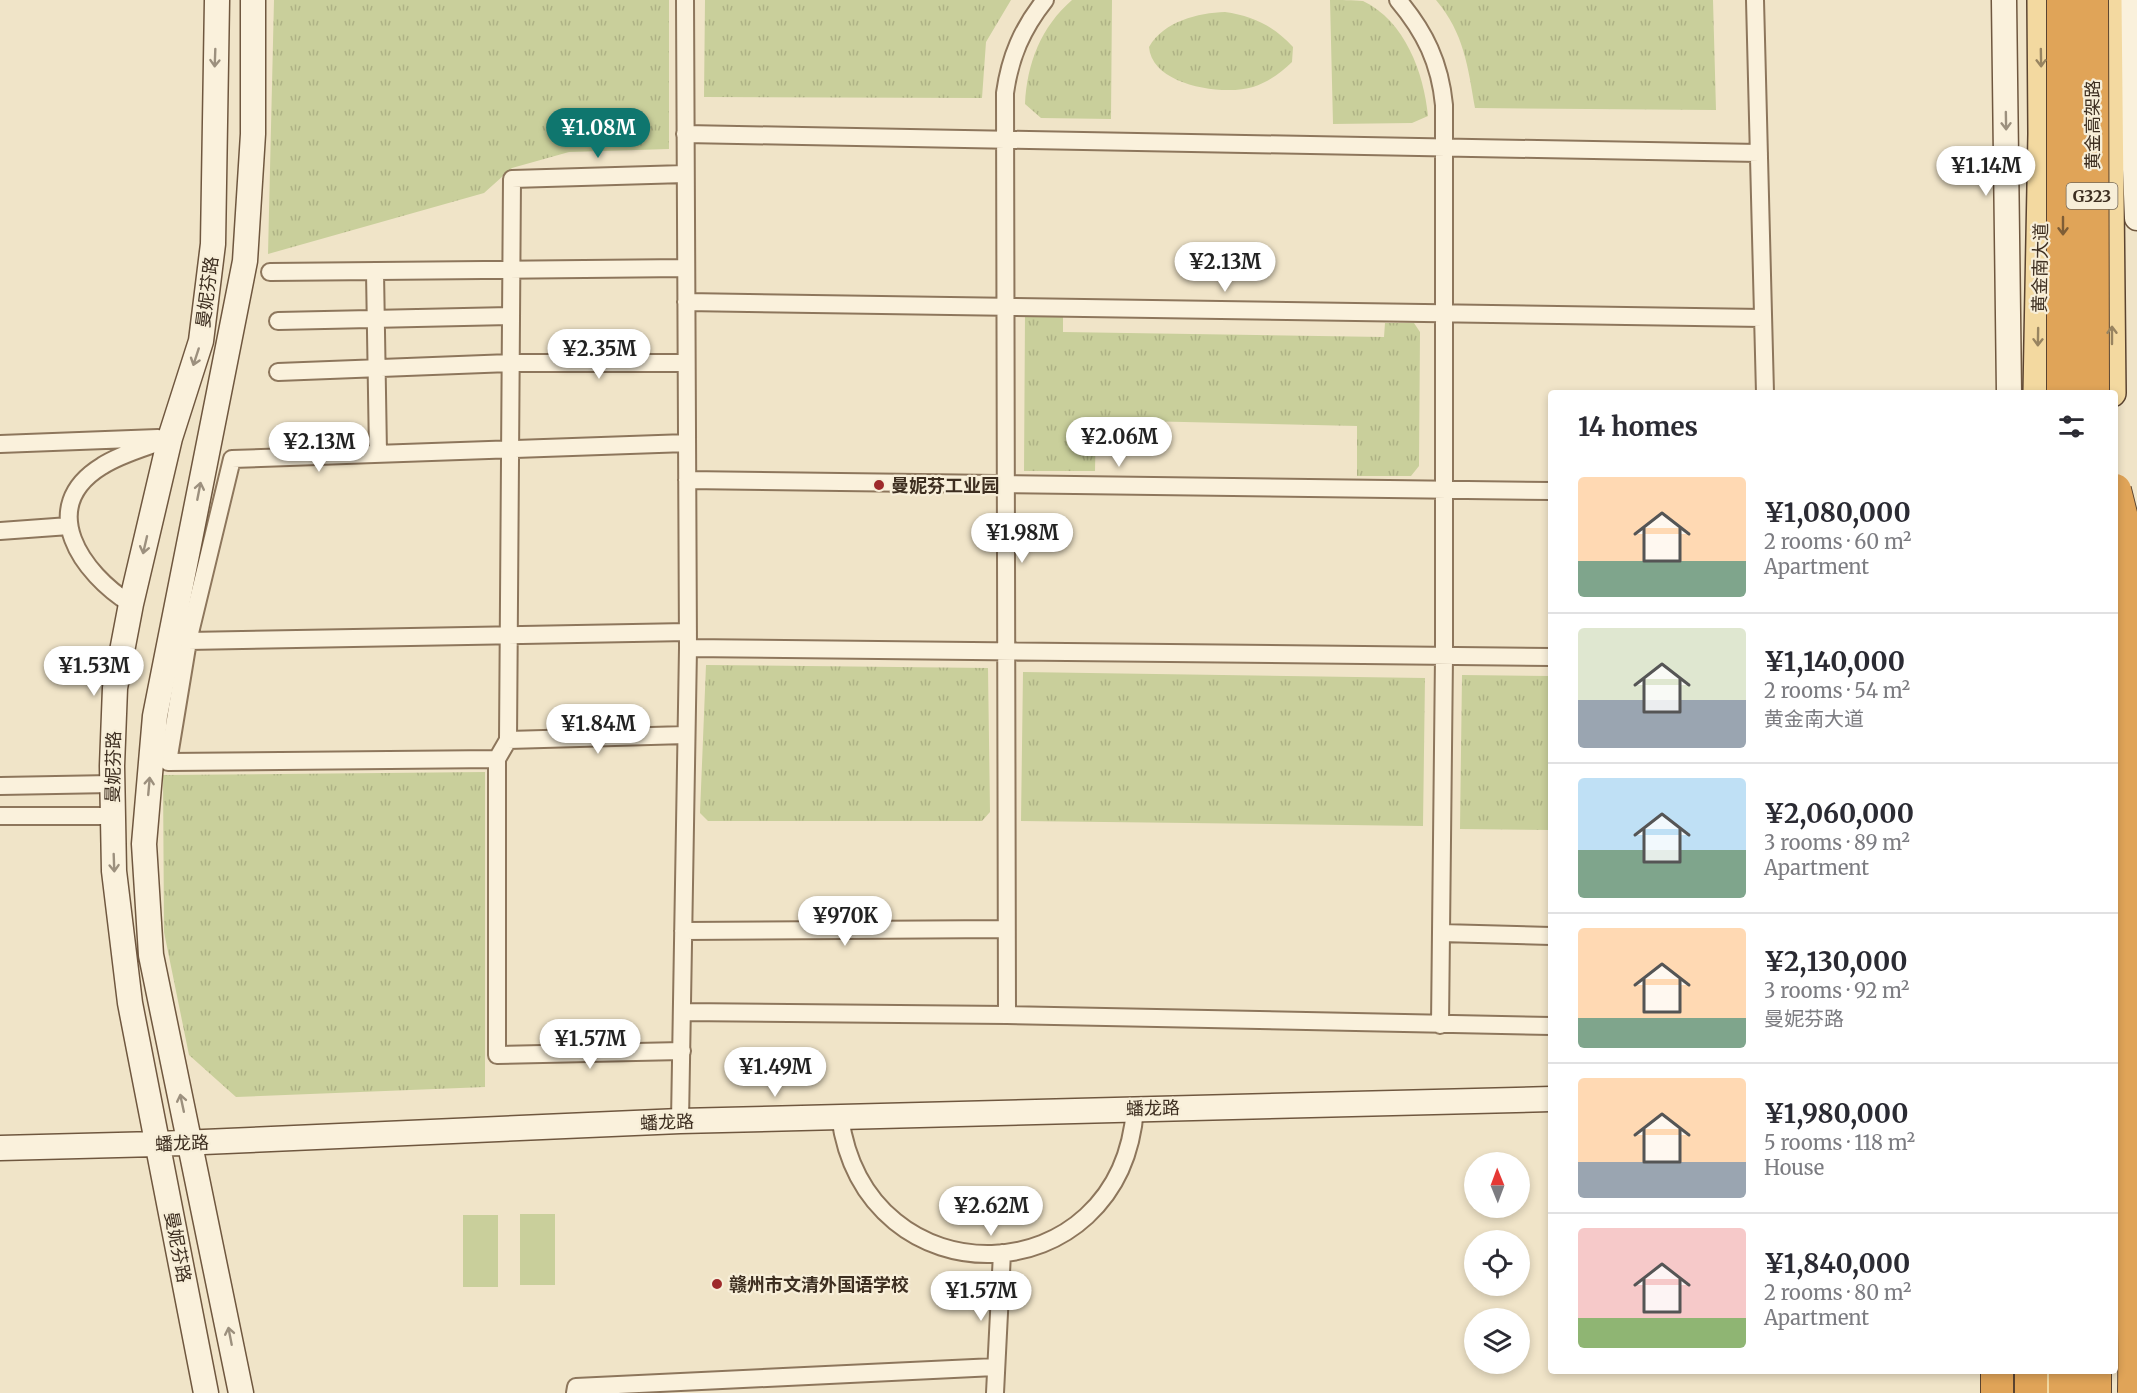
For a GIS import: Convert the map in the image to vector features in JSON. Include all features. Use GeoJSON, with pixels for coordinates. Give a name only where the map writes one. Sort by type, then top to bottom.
{"type":"FeatureCollection","features":[{"type":"Feature","properties":{"kind":"highway","name":"黄金高架路"},"geometry":{"type":"LineString","coordinates":[[2062,0],[2063,390]]}},
{"type":"Feature","properties":{"kind":"highway","name":"黄金高架路"},"geometry":{"type":"LineString","coordinates":[[2092,0],[2093,390]]}},
{"type":"Feature","properties":{"kind":"highway"},"geometry":{"type":"LineString","coordinates":[[2118,502],[2123,522],[2121,1058],[2136,1303],[2134,1393]]}},
{"type":"Feature","properties":{"kind":"highway"},"geometry":{"type":"LineString","coordinates":[[2121,1058],[2137,1114]]}},
{"type":"Feature","properties":{"kind":"highway"},"geometry":{"type":"LineString","coordinates":[[1997,1374],[1997,1393]]}},
{"type":"Feature","properties":{"kind":"highway"},"geometry":{"type":"LineString","coordinates":[[2031,1374],[2031,1393]]}},
{"type":"Feature","properties":{"kind":"highway"},"geometry":{"type":"LineString","coordinates":[[2065,1374],[2065,1393]]}},
{"type":"Feature","properties":{"kind":"highway"},"geometry":{"type":"LineString","coordinates":[[2095,1374],[2095,1393]]}},
{"type":"Feature","properties":{"kind":"main road","name":"曼妮芬路"},"geometry":{"type":"LineString","coordinates":[[206,1393],[130,1003],[114,871],[112,783],[116,688],[131,604],[170,438],[201,341],[213,244],[217,0]]}},
{"type":"Feature","properties":{"kind":"main road","name":"曼妮芬路"},"geometry":{"type":"LineString","coordinates":[[242,1393],[151,955],[144,844],[155,716],[245,261],[253,134],[253,0]]}},
{"type":"Feature","properties":{"kind":"main road"},"geometry":{"type":"LineString","coordinates":[[2004,0],[2009,390]]}},
{"type":"Feature","properties":{"kind":"main road","name":"黄金南大道"},"geometry":{"type":"LineString","coordinates":[[2037,390],[2042,134],[2041,0]]}},
{"type":"Feature","properties":{"kind":"main road"},"geometry":{"type":"LineString","coordinates":[[2108,0],[2112,390]]}},
{"type":"Feature","properties":{"kind":"main road"},"geometry":{"type":"LineString","coordinates":[[2128,0],[2137,218]]}},
{"type":"Feature","properties":{"kind":"main road"},"geometry":{"type":"LineString","coordinates":[[2042,134],[2111,131]]}},
{"type":"Feature","properties":{"kind":"main road"},"geometry":{"type":"LineString","coordinates":[[2121,1058],[2137,986]]}},
{"type":"Feature","properties":{"kind":"main road","name":"蟠龙路"},"geometry":{"type":"LineString","coordinates":[[0,1148],[190,1143],[680,1122],[1548,1099]]}},
{"type":"Feature","properties":{"kind":"main road"},"geometry":{"type":"LineString","coordinates":[[2118,1101],[2137,1102]]}},
{"type":"Feature","properties":{"kind":"main road"},"geometry":{"type":"LineString","coordinates":[[2048,1374],[2048,1393]]}},
{"type":"Feature","properties":{"kind":"main road"},"geometry":{"type":"LineString","coordinates":[[2104,1393],[2105,1374]]}},
{"type":"Feature","properties":{"kind":"street"},"geometry":{"type":"LineString","coordinates":[[680,1122],[688,640],[685,0]]}},
{"type":"Feature","properties":{"kind":"street"},"geometry":{"type":"LineString","coordinates":[[1007,1015],[1005,93],[1013,53],[1032,16],[1045,0]]}},
{"type":"Feature","properties":{"kind":"street"},"geometry":{"type":"LineString","coordinates":[[1398,0],[1423,32],[1438,67],[1444,105],[1444,656],[1440,1025]]}},
{"type":"Feature","properties":{"kind":"street"},"geometry":{"type":"LineString","coordinates":[[1755,0],[1765,390]]}},
{"type":"Feature","properties":{"kind":"street"},"geometry":{"type":"LineString","coordinates":[[685,134],[1759,153]]}},
{"type":"Feature","properties":{"kind":"street"},"geometry":{"type":"LineString","coordinates":[[682,1051],[497,1055],[497,759],[508,740],[512,179],[685,174]]}},
{"type":"Feature","properties":{"kind":"street"},"geometry":{"type":"LineString","coordinates":[[270,272],[686,268]]}},
{"type":"Feature","properties":{"kind":"street"},"geometry":{"type":"LineString","coordinates":[[375,272],[378,453]]}},
{"type":"Feature","properties":{"kind":"street"},"geometry":{"type":"LineString","coordinates":[[686,302],[1763,318]]}},
{"type":"Feature","properties":{"kind":"street"},"geometry":{"type":"LineString","coordinates":[[278,321],[512,316]]}},
{"type":"Feature","properties":{"kind":"street"},"geometry":{"type":"LineString","coordinates":[[278,372],[511,363],[686,363]]}},
{"type":"Feature","properties":{"kind":"street"},"geometry":{"type":"LineString","coordinates":[[0,444],[170,438]]}},
{"type":"Feature","properties":{"kind":"street"},"geometry":{"type":"LineString","coordinates":[[131,604],[94,574],[75,545],[68,518],[74,499],[92,474],[112,461],[170,438]]}},
{"type":"Feature","properties":{"kind":"street"},"geometry":{"type":"LineString","coordinates":[[497,759],[168,762],[188,641],[232,459],[687,442]]}},
{"type":"Feature","properties":{"kind":"street"},"geometry":{"type":"LineString","coordinates":[[687,480],[1548,490]]}},
{"type":"Feature","properties":{"kind":"street"},"geometry":{"type":"LineString","coordinates":[[0,531],[69,526]]}},
{"type":"Feature","properties":{"kind":"street"},"geometry":{"type":"LineString","coordinates":[[188,641],[509,636],[1005,651],[1548,657]]}},
{"type":"Feature","properties":{"kind":"street"},"geometry":{"type":"LineString","coordinates":[[508,740],[686,735]]}},
{"type":"Feature","properties":{"kind":"street"},"geometry":{"type":"LineString","coordinates":[[0,786],[112,783]]}},
{"type":"Feature","properties":{"kind":"street"},"geometry":{"type":"LineString","coordinates":[[0,816],[113,816]]}},
{"type":"Feature","properties":{"kind":"street"},"geometry":{"type":"LineString","coordinates":[[683,931],[1006,930]]}},
{"type":"Feature","properties":{"kind":"street"},"geometry":{"type":"LineString","coordinates":[[1441,933],[1548,936]]}},
{"type":"Feature","properties":{"kind":"street"},"geometry":{"type":"LineString","coordinates":[[682,1012],[1007,1015],[1548,1026]]}},
{"type":"Feature","properties":{"kind":"street"},"geometry":{"type":"LineString","coordinates":[[840,1117],[848,1157],[856,1176],[880,1209],[913,1234],[951,1250],[971,1254],[1002,1253],[1032,1247],[1051,1240],[1085,1217],[1100,1203],[1112,1186],[1125,1158],[1133,1129],[1135,1109]]}},
{"type":"Feature","properties":{"kind":"street"},"geometry":{"type":"LineString","coordinates":[[995,1393],[1002,1253]]}},
{"type":"Feature","properties":{"kind":"street"},"geometry":{"type":"LineString","coordinates":[[575,1393],[576,1386],[995,1367]]}},
{"type":"Feature","properties":{"kind":"green space"},"geometry":{"type":"Polygon","coordinates":[[[274,0],[669,0],[669,149],[569,152],[512,168],[484,193],[268,254],[274,0]]]}},
{"type":"Feature","properties":{"kind":"green space"},"geometry":{"type":"Polygon","coordinates":[[[705,0],[1011,0],[986,42],[982,98],[704,97],[705,0]]]}},
{"type":"Feature","properties":{"kind":"green space"},"geometry":{"type":"Polygon","coordinates":[[[1072,0],[1112,0],[1111,119],[1041,118],[1025,104],[1029,74],[1038,47],[1052,22],[1072,0]]]}},
{"type":"Feature","properties":{"kind":"green space"},"geometry":{"type":"Polygon","coordinates":[[[1330,0],[1363,1],[1390,21],[1410,50],[1417,66],[1428,116],[1412,123],[1333,124],[1330,0]]]}},
{"type":"Feature","properties":{"kind":"green space"},"geometry":{"type":"Polygon","coordinates":[[[1436,0],[1713,0],[1716,110],[1475,108],[1459,38],[1436,0]]]}},
{"type":"Feature","properties":{"kind":"green space"},"geometry":{"type":"Polygon","coordinates":[[[1225,12],[1254,19],[1278,33],[1293,47],[1292,62],[1274,77],[1259,85],[1225,90],[1208,89],[1176,79],[1162,71],[1153,60],[1149,47],[1163,31],[1182,20],[1204,14],[1225,12]]]}},
{"type":"Feature","properties":{"kind":"green space"},"geometry":{"type":"Polygon","coordinates":[[[1025,315],[1063,315],[1063,332],[1384,337],[1385,323],[1414,323],[1420,332],[1419,466],[1411,476],[1357,476],[1357,426],[1096,420],[1095,471],[1024,471],[1025,315]]]}},
{"type":"Feature","properties":{"kind":"green space"},"geometry":{"type":"Polygon","coordinates":[[[706,665],[988,668],[990,812],[982,821],[708,821],[700,813],[706,665]]]}},
{"type":"Feature","properties":{"kind":"green space"},"geometry":{"type":"Polygon","coordinates":[[[1023,672],[1425,678],[1423,826],[1021,821],[1023,672]]]}},
{"type":"Feature","properties":{"kind":"green space"},"geometry":{"type":"Polygon","coordinates":[[[1462,675],[1548,676],[1548,830],[1460,829],[1462,675]]]}},
{"type":"Feature","properties":{"kind":"green space"},"geometry":{"type":"Polygon","coordinates":[[[485,772],[485,1087],[236,1097],[189,1055],[164,932],[163,775],[485,772]]]}},
{"type":"Feature","properties":{"kind":"green space"},"geometry":{"type":"Polygon","coordinates":[[[520,1214],[555,1214],[555,1285],[520,1285],[520,1214]]]}},
{"type":"Feature","properties":{"kind":"green space"},"geometry":{"type":"Polygon","coordinates":[[[463,1215],[498,1215],[498,1287],[463,1287],[463,1215]]]}},
{"type":"Feature","properties":{"kind":"place","name":"曼妮芬工业园"},"geometry":{"type":"Point","coordinates":[879,485]}},
{"type":"Feature","properties":{"kind":"place","name":"赣州市文清外国语学校"},"geometry":{"type":"Point","coordinates":[717,1284]}}]}
